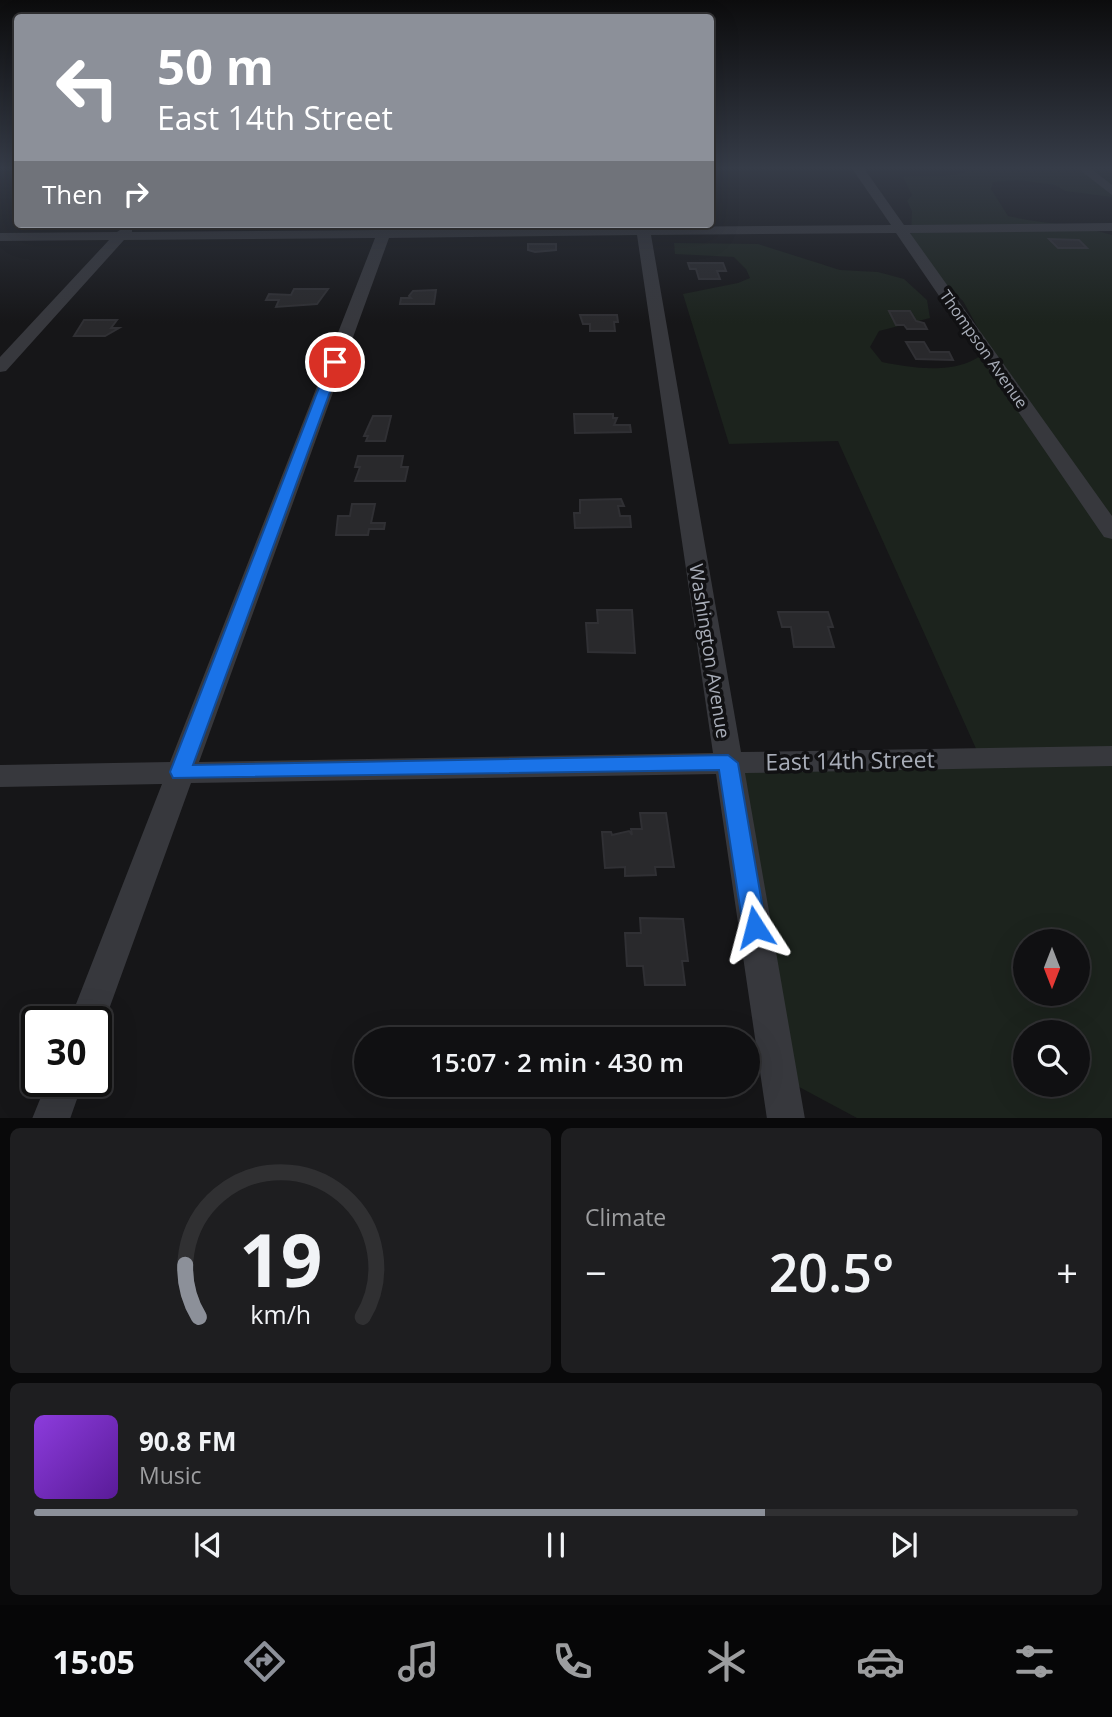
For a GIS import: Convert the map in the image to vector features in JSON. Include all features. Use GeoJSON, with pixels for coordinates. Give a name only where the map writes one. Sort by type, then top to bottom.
{"type":"FeatureCollection","features":[{"type":"Feature","properties":{"kind":"street","name":"Thompson Avenue"},"geometry":{"type":"LineString","coordinates":[[893,219],[1112,532]]}},
{"type":"Feature","properties":{"kind":"street"},"geometry":{"type":"LineString","coordinates":[[0,237],[126,230],[1112,227]]}},
{"type":"Feature","properties":{"kind":"street","name":"Washington Avenue"},"geometry":{"type":"LineString","coordinates":[[642,228],[786,1118]]}},
{"type":"Feature","properties":{"kind":"street"},"geometry":{"type":"LineString","coordinates":[[93,1006],[385,229]]}},
{"type":"Feature","properties":{"kind":"street"},"geometry":{"type":"LineString","coordinates":[[0,368],[126,230]]}},
{"type":"Feature","properties":{"kind":"street","name":"East 14th Street"},"geometry":{"type":"LineString","coordinates":[[0,776],[1112,756]]}},
{"type":"Feature","properties":{"kind":"street"},"geometry":{"type":"LineString","coordinates":[[51,1118],[59,1097]]}},
{"type":"Feature","properties":{"kind":"shaded area"},"geometry":{"type":"Polygon","coordinates":[[[912,219],[1025,219],[1112,235],[1112,1118],[857,1118],[788,1081],[732,755],[982,762],[838,441],[729,444],[683,294],[750,278],[746,269],[734,257],[675,254],[674,243],[758,244],[840,270],[878,272],[904,279],[927,300],[930,318],[879,331],[870,347],[882,362],[910,367],[939,368],[967,363],[989,348],[963,301],[936,275],[911,235],[912,219]]]}},
{"type":"Feature","properties":{"kind":"building"},"geometry":{"type":"Polygon","coordinates":[[[1049,239],[1079,240],[1087,248],[1058,248],[1049,239]]]}},
{"type":"Feature","properties":{"kind":"building"},"geometry":{"type":"Polygon","coordinates":[[[528,244],[556,244],[556,250],[535,252],[528,250],[528,244]]]}},
{"type":"Feature","properties":{"kind":"building"},"geometry":{"type":"Polygon","coordinates":[[[688,263],[723,263],[726,271],[717,271],[720,279],[699,279],[696,269],[690,269],[688,263]]]}},
{"type":"Feature","properties":{"kind":"building"},"geometry":{"type":"Polygon","coordinates":[[[294,289],[328,289],[317,304],[276,307],[279,300],[266,300],[269,294],[291,295],[294,289]]]}},
{"type":"Feature","properties":{"kind":"building"},"geometry":{"type":"Polygon","coordinates":[[[436,290],[434,304],[400,304],[401,298],[411,298],[409,296],[413,291],[436,290]]]}},
{"type":"Feature","properties":{"kind":"building"},"geometry":{"type":"Polygon","coordinates":[[[889,311],[910,311],[916,321],[924,323],[927,329],[907,329],[904,325],[896,325],[889,311]]]}},
{"type":"Feature","properties":{"kind":"building"},"geometry":{"type":"Polygon","coordinates":[[[580,315],[617,315],[618,322],[614,322],[615,331],[590,331],[590,324],[583,324],[580,315]]]}},
{"type":"Feature","properties":{"kind":"building"},"geometry":{"type":"Polygon","coordinates":[[[84,320],[117,320],[111,328],[119,328],[105,336],[74,336],[84,320]]]}},
{"type":"Feature","properties":{"kind":"building"},"geometry":{"type":"Polygon","coordinates":[[[906,342],[924,342],[930,352],[949,352],[953,360],[916,359],[906,342]]]}},
{"type":"Feature","properties":{"kind":"building"},"geometry":{"type":"Polygon","coordinates":[[[574,414],[613,414],[613,418],[617,418],[614,425],[630,425],[631,432],[575,433],[574,414]]]}},
{"type":"Feature","properties":{"kind":"building"},"geometry":{"type":"Polygon","coordinates":[[[373,416],[391,416],[385,441],[366,441],[368,436],[364,436],[373,416]]]}},
{"type":"Feature","properties":{"kind":"building"},"geometry":{"type":"Polygon","coordinates":[[[358,456],[403,456],[401,467],[408,467],[405,481],[355,481],[360,467],[355,467],[358,456]]]}},
{"type":"Feature","properties":{"kind":"building"},"geometry":{"type":"Polygon","coordinates":[[[621,499],[624,506],[618,506],[620,516],[630,516],[631,527],[575,528],[574,513],[580,513],[580,500],[621,499]]]}},
{"type":"Feature","properties":{"kind":"building"},"geometry":{"type":"Polygon","coordinates":[[[352,504],[375,504],[371,523],[385,523],[384,529],[369,529],[368,535],[336,535],[338,516],[350,516],[352,504]]]}},
{"type":"Feature","properties":{"kind":"building"},"geometry":{"type":"Polygon","coordinates":[[[597,610],[632,610],[635,653],[588,652],[586,623],[598,623],[597,610]]]}},
{"type":"Feature","properties":{"kind":"building"},"geometry":{"type":"Polygon","coordinates":[[[778,612],[828,612],[833,627],[828,627],[834,647],[794,647],[791,627],[782,627],[778,612]]]}},
{"type":"Feature","properties":{"kind":"building"},"geometry":{"type":"Polygon","coordinates":[[[640,813],[666,813],[674,867],[655,867],[656,875],[625,876],[625,867],[605,868],[602,832],[611,832],[612,835],[629,831],[632,835],[631,829],[642,829],[640,813]]]}},
{"type":"Feature","properties":{"kind":"building"},"geometry":{"type":"Polygon","coordinates":[[[640,918],[683,919],[688,961],[682,961],[685,985],[645,985],[643,966],[627,966],[625,933],[641,933],[640,918]]]}},
{"type":"Feature","properties":{"kind":"route"},"geometry":{"type":"LineString","coordinates":[[335,362],[180,772],[728,763],[755,927]]}}]}
